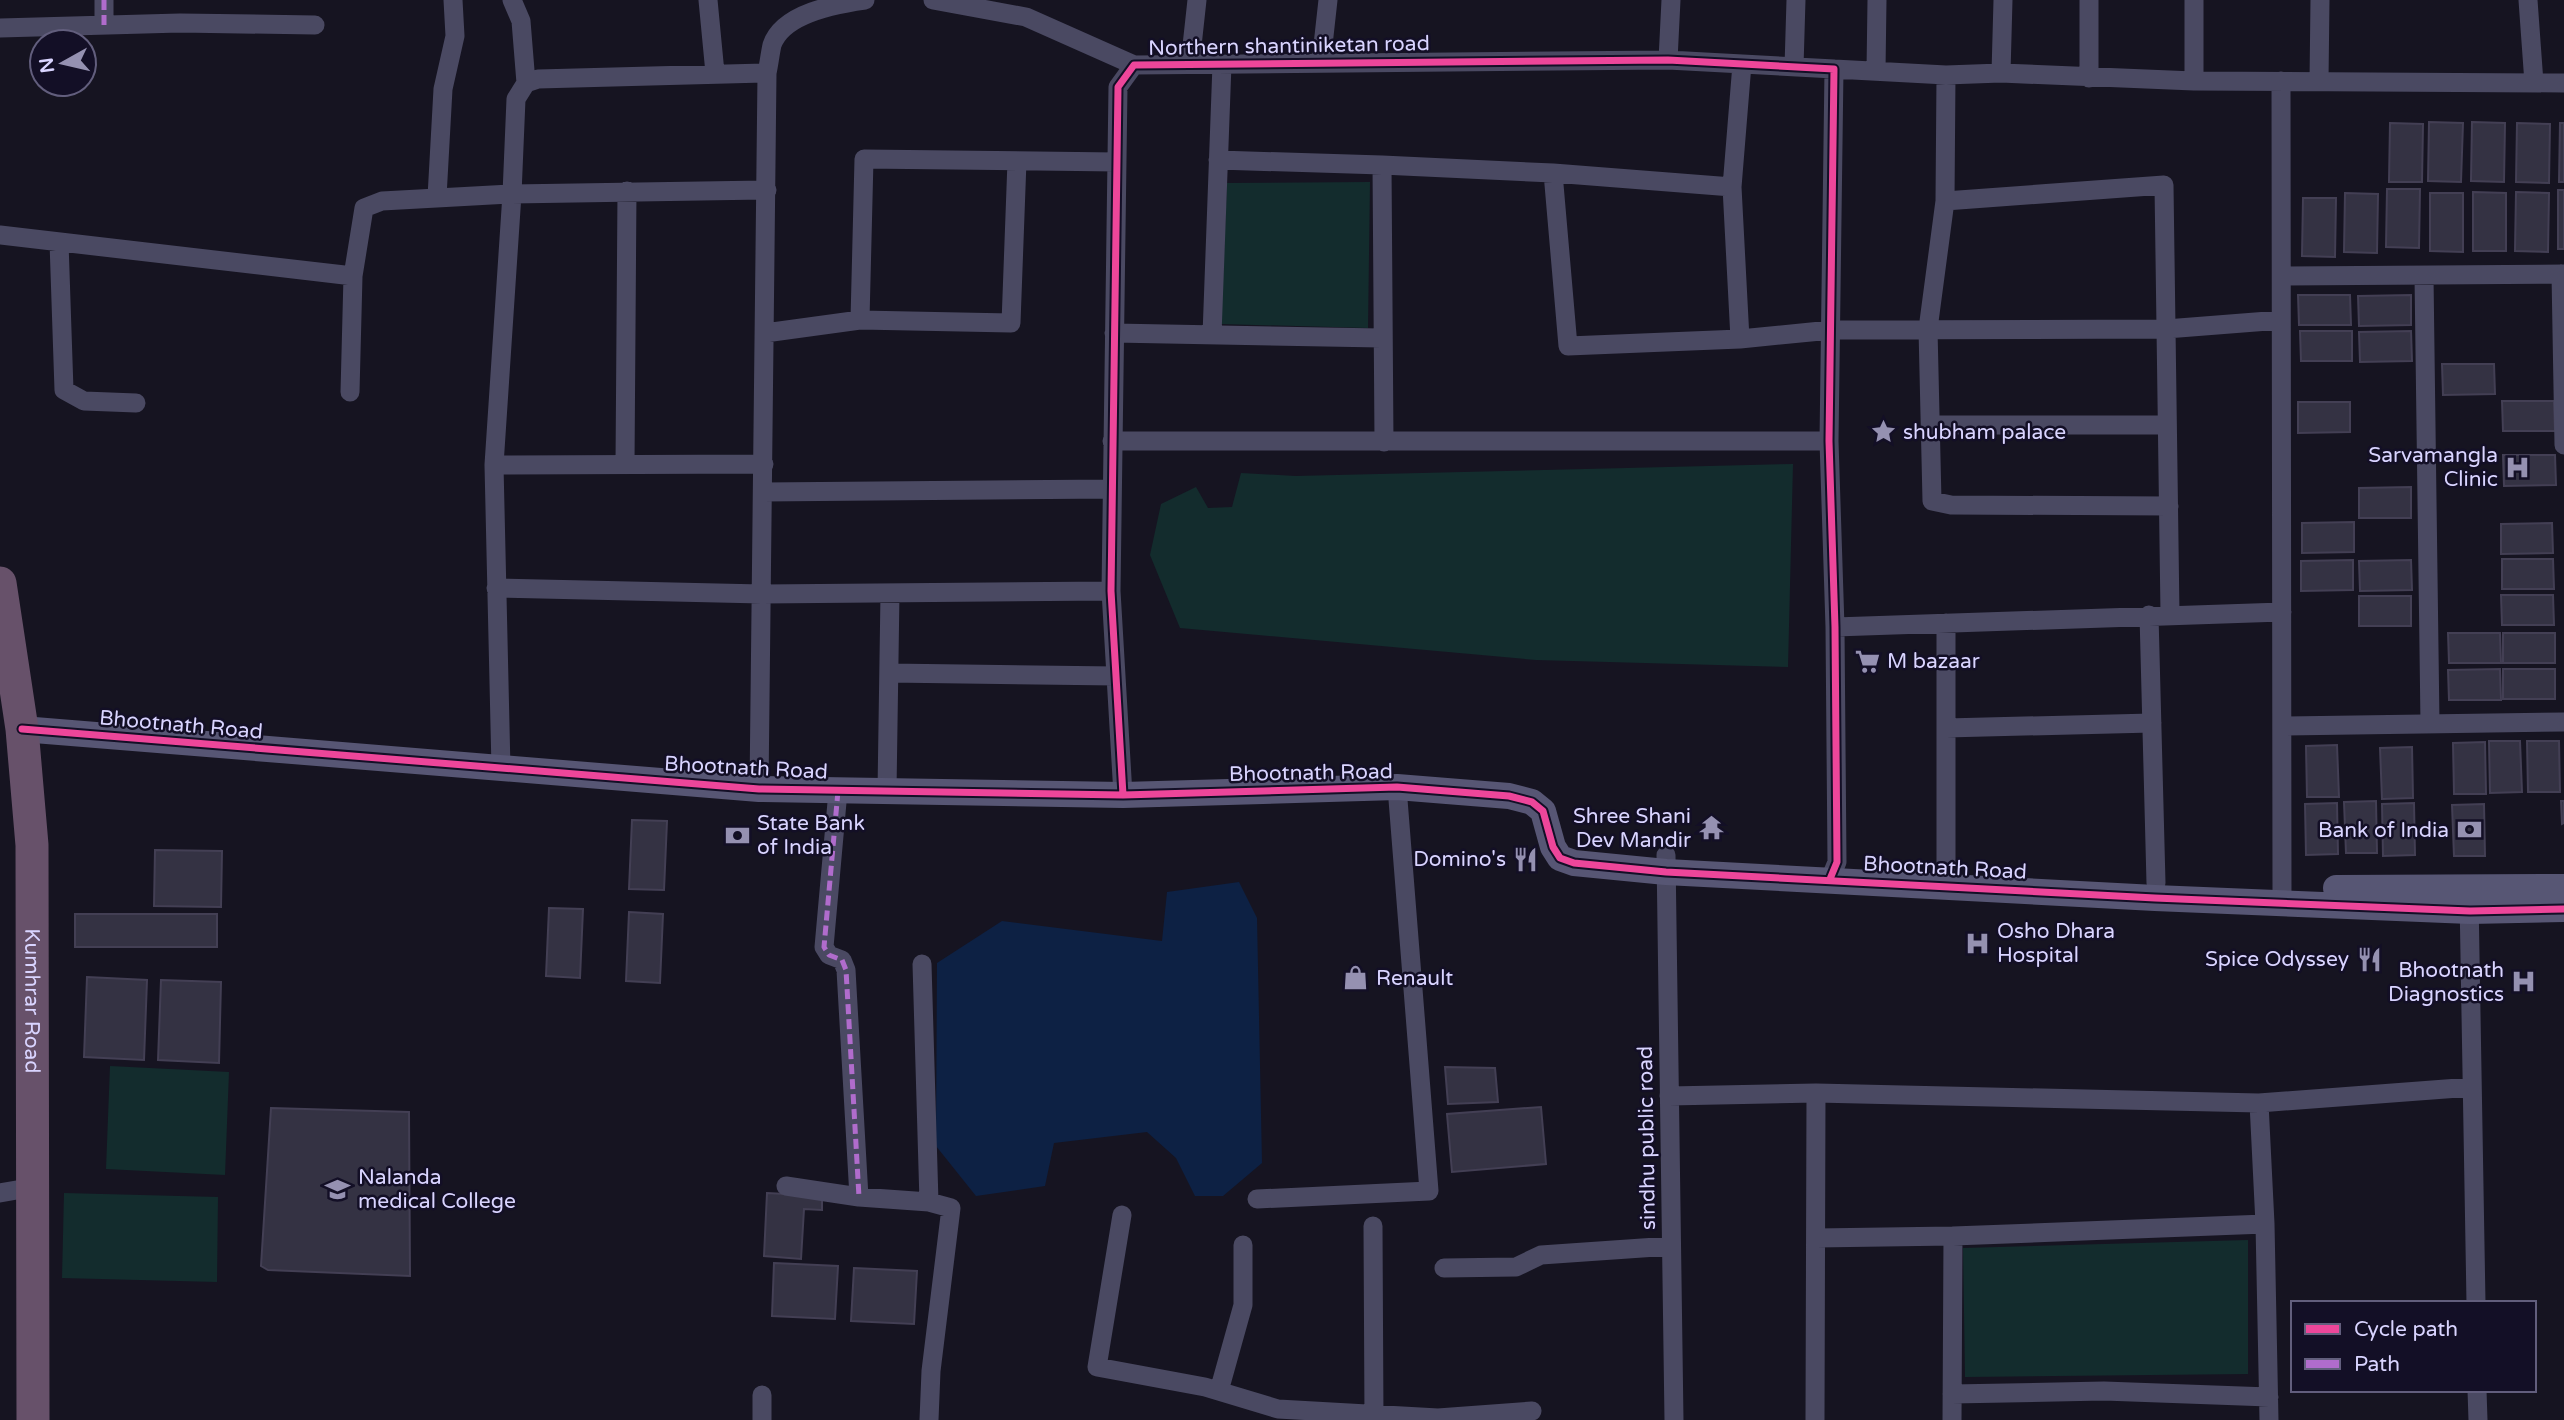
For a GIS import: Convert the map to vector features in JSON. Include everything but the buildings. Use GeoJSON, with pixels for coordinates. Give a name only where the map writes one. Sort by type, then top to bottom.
{"type":"FeatureCollection","features":[{"type":"Feature","properties":{"kind":"highway","name":"Kumhrar Road"},"geometry":{"type":"LineString","coordinates":[[0,583],[22,729],[32,845],[33,1420]]}},
{"type":"Feature","properties":{"kind":"street"},"geometry":{"type":"LineString","coordinates":[[104,0],[104,25]]}},
{"type":"Feature","properties":{"kind":"street"},"geometry":{"type":"LineString","coordinates":[[437,197],[443,89],[455,36],[453,0]]}},
{"type":"Feature","properties":{"kind":"street"},"geometry":{"type":"LineString","coordinates":[[501,769],[494,465],[516,99],[526,83],[521,21],[512,0]]}},
{"type":"Feature","properties":{"kind":"street"},"geometry":{"type":"LineString","coordinates":[[708,0],[715,73]]}},
{"type":"Feature","properties":{"kind":"street"},"geometry":{"type":"LineString","coordinates":[[759,789],[767,73],[773,43],[783,27],[814,12],[865,0]]}},
{"type":"Feature","properties":{"kind":"street"},"geometry":{"type":"LineString","coordinates":[[933,0],[1026,17],[1134,65]]}},
{"type":"Feature","properties":{"kind":"street"},"geometry":{"type":"LineString","coordinates":[[1190,64],[1197,0]]}},
{"type":"Feature","properties":{"kind":"street"},"geometry":{"type":"LineString","coordinates":[[1321,63],[1328,0]]}},
{"type":"Feature","properties":{"kind":"street"},"geometry":{"type":"LineString","coordinates":[[1668,60],[1671,0]]}},
{"type":"Feature","properties":{"kind":"street"},"geometry":{"type":"LineString","coordinates":[[1794,67],[1796,0]]}},
{"type":"Feature","properties":{"kind":"street"},"geometry":{"type":"LineString","coordinates":[[1876,71],[1877,0]]}},
{"type":"Feature","properties":{"kind":"street"},"geometry":{"type":"LineString","coordinates":[[2001,73],[2003,0]]}},
{"type":"Feature","properties":{"kind":"street"},"geometry":{"type":"LineString","coordinates":[[2089,0],[2089,78]]}},
{"type":"Feature","properties":{"kind":"street"},"geometry":{"type":"LineString","coordinates":[[2194,0],[2194,81]]}},
{"type":"Feature","properties":{"kind":"street"},"geometry":{"type":"LineString","coordinates":[[2319,81],[2320,0]]}},
{"type":"Feature","properties":{"kind":"street"},"geometry":{"type":"LineString","coordinates":[[2528,0],[2534,83]]}},
{"type":"Feature","properties":{"kind":"street"},"geometry":{"type":"LineString","coordinates":[[0,28],[315,25]]}},
{"type":"Feature","properties":{"kind":"street","name":"Northern shantiniketan road"},"geometry":{"type":"LineString","coordinates":[[1123,795],[1111,591],[1112,441],[1118,87],[1134,65],[1668,60],[1946,75],[2001,73],[2194,81],[2564,83]]}},
{"type":"Feature","properties":{"kind":"street"},"geometry":{"type":"LineString","coordinates":[[1212,335],[1222,64]]}},
{"type":"Feature","properties":{"kind":"street"},"geometry":{"type":"LineString","coordinates":[[1740,339],[1732,187],[1742,64]]}},
{"type":"Feature","properties":{"kind":"street"},"geometry":{"type":"LineString","coordinates":[[1833,870],[1835,627],[1829,441],[1834,69]]}},
{"type":"Feature","properties":{"kind":"street"},"geometry":{"type":"LineString","coordinates":[[526,83],[538,79],[767,73]]}},
{"type":"Feature","properties":{"kind":"street"},"geometry":{"type":"LineString","coordinates":[[1946,75],[1945,201],[1928,329],[1932,501],[1951,506],[2169,506]]}},
{"type":"Feature","properties":{"kind":"street"},"geometry":{"type":"LineString","coordinates":[[2281,81],[2282,895]]}},
{"type":"Feature","properties":{"kind":"street"},"geometry":{"type":"LineString","coordinates":[[860,320],[864,159],[1117,162]]}},
{"type":"Feature","properties":{"kind":"street"},"geometry":{"type":"LineString","coordinates":[[1218,160],[1553,173],[1732,187]]}},
{"type":"Feature","properties":{"kind":"street"},"geometry":{"type":"LineString","coordinates":[[765,333],[860,320],[1011,323],[1017,161]]}},
{"type":"Feature","properties":{"kind":"street"},"geometry":{"type":"LineString","coordinates":[[1382,165],[1381,338],[1384,442]]}},
{"type":"Feature","properties":{"kind":"street"},"geometry":{"type":"LineString","coordinates":[[1553,173],[1568,346],[1740,339],[1831,330],[2166,329],[2281,320]]}},
{"type":"Feature","properties":{"kind":"street"},"geometry":{"type":"LineString","coordinates":[[1945,201],[2164,185],[2170,614]]}},
{"type":"Feature","properties":{"kind":"street"},"geometry":{"type":"LineString","coordinates":[[350,392],[353,276],[364,208],[382,201],[437,197],[767,190]]}},
{"type":"Feature","properties":{"kind":"street"},"geometry":{"type":"LineString","coordinates":[[625,465],[627,191]]}},
{"type":"Feature","properties":{"kind":"street"},"geometry":{"type":"LineString","coordinates":[[0,235],[353,276]]}},
{"type":"Feature","properties":{"kind":"street"},"geometry":{"type":"LineString","coordinates":[[59,242],[64,390],[84,401],[136,403]]}},
{"type":"Feature","properties":{"kind":"street"},"geometry":{"type":"LineString","coordinates":[[2281,276],[2562,274],[2564,444]]}},
{"type":"Feature","properties":{"kind":"street"},"geometry":{"type":"LineString","coordinates":[[2424,276],[2430,724]]}},
{"type":"Feature","properties":{"kind":"street"},"geometry":{"type":"LineString","coordinates":[[1114,333],[1381,338]]}},
{"type":"Feature","properties":{"kind":"street"},"geometry":{"type":"LineString","coordinates":[[1931,425],[2167,425]]}},
{"type":"Feature","properties":{"kind":"street"},"geometry":{"type":"LineString","coordinates":[[1112,441],[1829,441]]}},
{"type":"Feature","properties":{"kind":"street"},"geometry":{"type":"LineString","coordinates":[[494,465],[764,464]]}},
{"type":"Feature","properties":{"kind":"street"},"geometry":{"type":"LineString","coordinates":[[763,492],[1112,489]]}},
{"type":"Feature","properties":{"kind":"street"},"geometry":{"type":"LineString","coordinates":[[496,588],[762,594],[1111,591]]}},
{"type":"Feature","properties":{"kind":"street"},"geometry":{"type":"LineString","coordinates":[[887,791],[890,593]]}},
{"type":"Feature","properties":{"kind":"street"},"geometry":{"type":"LineString","coordinates":[[1835,627],[2282,612]]}},
{"type":"Feature","properties":{"kind":"street"},"geometry":{"type":"LineString","coordinates":[[2149,615],[2156,883]]}},
{"type":"Feature","properties":{"kind":"street"},"geometry":{"type":"LineString","coordinates":[[1945,867],[1946,623]]}},
{"type":"Feature","properties":{"kind":"street"},"geometry":{"type":"LineString","coordinates":[[889,673],[1116,676]]}},
{"type":"Feature","properties":{"kind":"street"},"geometry":{"type":"LineString","coordinates":[[2282,726],[2564,722]]}},
{"type":"Feature","properties":{"kind":"street"},"geometry":{"type":"LineString","coordinates":[[1946,728],[2151,723]]}},
{"type":"Feature","properties":{"kind":"street","name":"Bhootnath Road"},"geometry":{"type":"LineString","coordinates":[[22,729],[759,789],[1123,795],[1397,787],[1509,796],[1532,802],[1543,811],[1553,847],[1560,858],[1574,863],[1833,870],[2282,895],[2469,900],[2564,909]]}},
{"type":"Feature","properties":{"kind":"street"},"geometry":{"type":"LineString","coordinates":[[1257,1199],[1429,1191],[1397,787]]}},
{"type":"Feature","properties":{"kind":"street"},"geometry":{"type":"LineString","coordinates":[[838,791],[824,947],[829,955],[845,965],[859,1197]]}},
{"type":"Feature","properties":{"kind":"street","name":"sindhu public road"},"geometry":{"type":"LineString","coordinates":[[1666,864],[1674,1420]]}},
{"type":"Feature","properties":{"kind":"street","name":"Bhootnath Road"},"geometry":{"type":"LineString","coordinates":[[1833,870],[1945,867],[2282,895]]}},
{"type":"Feature","properties":{"kind":"street","name":"Bhootnath Road"},"geometry":{"type":"LineString","coordinates":[[2469,900],[2564,887]]}},
{"type":"Feature","properties":{"kind":"street"},"geometry":{"type":"LineString","coordinates":[[2469,900],[2476,1301]]}},
{"type":"Feature","properties":{"kind":"street"},"geometry":{"type":"LineString","coordinates":[[922,964],[929,1202]]}},
{"type":"Feature","properties":{"kind":"street"},"geometry":{"type":"LineString","coordinates":[[1669,1096],[1816,1093],[2259,1103],[2472,1087]]}},
{"type":"Feature","properties":{"kind":"street"},"geometry":{"type":"LineString","coordinates":[[1815,1420],[1816,1093]]}},
{"type":"Feature","properties":{"kind":"street"},"geometry":{"type":"LineString","coordinates":[[2259,1103],[2265,1224],[2269,1420]]}},
{"type":"Feature","properties":{"kind":"street"},"geometry":{"type":"LineString","coordinates":[[786,1186],[859,1197],[929,1202],[951,1208],[931,1371],[929,1420]]}},
{"type":"Feature","properties":{"kind":"street"},"geometry":{"type":"LineString","coordinates":[[0,1193],[34,1187]]}},
{"type":"Feature","properties":{"kind":"street"},"geometry":{"type":"LineString","coordinates":[[1122,1215],[1097,1367],[1219,1391],[1278,1409],[1438,1419],[1532,1411]]}},
{"type":"Feature","properties":{"kind":"street"},"geometry":{"type":"LineString","coordinates":[[1816,1238],[1953,1236],[2265,1224]]}},
{"type":"Feature","properties":{"kind":"street"},"geometry":{"type":"LineString","coordinates":[[1373,1226],[1373,1417]]}},
{"type":"Feature","properties":{"kind":"street"},"geometry":{"type":"LineString","coordinates":[[1952,1420],[1953,1236]]}},
{"type":"Feature","properties":{"kind":"street"},"geometry":{"type":"LineString","coordinates":[[1219,1391],[1243,1305],[1243,1245]]}},
{"type":"Feature","properties":{"kind":"street"},"geometry":{"type":"LineString","coordinates":[[1444,1268],[1516,1268],[1541,1255],[1671,1246]]}},
{"type":"Feature","properties":{"kind":"street"},"geometry":{"type":"LineString","coordinates":[[1952,1394],[2104,1391],[2269,1397]]}},
{"type":"Feature","properties":{"kind":"street"},"geometry":{"type":"LineString","coordinates":[[2477,1392],[2478,1420]]}},
{"type":"Feature","properties":{"kind":"street"},"geometry":{"type":"LineString","coordinates":[[762,1395],[762,1420]]}},
{"type":"Feature","properties":{"kind":"green space"},"geometry":{"type":"Polygon","coordinates":[[[1370,182],[1368,328],[1221,324],[1227,183],[1370,182]]]}},
{"type":"Feature","properties":{"kind":"green space"},"geometry":{"type":"Polygon","coordinates":[[[1793,464],[1788,667],[1536,660],[1180,628],[1150,555],[1161,504],[1196,487],[1208,508],[1232,507],[1241,473],[1295,476],[1793,464]]]}},
{"type":"Feature","properties":{"kind":"green space"},"geometry":{"type":"Polygon","coordinates":[[[110,1066],[229,1072],[225,1175],[106,1169],[110,1066]]]}},
{"type":"Feature","properties":{"kind":"green space"},"geometry":{"type":"Polygon","coordinates":[[[64,1193],[218,1197],[217,1282],[62,1278],[64,1193]]]}},
{"type":"Feature","properties":{"kind":"green space"},"geometry":{"type":"Polygon","coordinates":[[[2248,1240],[2248,1374],[1965,1377],[1963,1248],[2248,1240]]]}},
{"type":"Feature","properties":{"kind":"water"},"geometry":{"type":"Polygon","coordinates":[[[1239,882],[1257,918],[1262,1163],[1223,1196],[1195,1196],[1176,1158],[1147,1132],[1054,1143],[1045,1186],[976,1196],[936,1146],[937,963],[1002,921],[1162,941],[1167,892],[1239,882]]]}},
{"type":"Feature","properties":{"kind":"marked path"},"geometry":{"type":"LineString","coordinates":[[104,0],[104,25]]}},
{"type":"Feature","properties":{"kind":"marked path"},"geometry":{"type":"LineString","coordinates":[[838,791],[824,947],[829,955],[842,960],[846,970],[859,1197]]}},
{"type":"Feature","properties":{"kind":"cycle path"},"geometry":{"type":"LineString","coordinates":[[1123,795],[1111,591],[1118,87],[1134,65],[1668,60],[1834,69],[1829,441],[1835,627],[1837,862],[1830,879]]}},
{"type":"Feature","properties":{"kind":"cycle path"},"geometry":{"type":"LineString","coordinates":[[22,729],[759,789],[1123,795],[1397,787],[1509,796],[1532,802],[1543,811],[1553,847],[1560,858],[1574,863],[1666,872],[2155,898],[2470,911],[2564,909]]}},
{"type":"Feature","properties":{"kind":"place","name":"shubham palace"},"geometry":{"type":"Point","coordinates":[1883,432]}},
{"type":"Feature","properties":{"kind":"place","name":"Sarvamangla Clinic"},"geometry":{"type":"Point","coordinates":[2518,467]}},
{"type":"Feature","properties":{"kind":"place","name":"M bazaar"},"geometry":{"type":"Point","coordinates":[1867,661]}},
{"type":"Feature","properties":{"kind":"place","name":"Shree Shani Dev Mandir"},"geometry":{"type":"Point","coordinates":[1711,828]}},
{"type":"Feature","properties":{"kind":"place","name":"Bank of India"},"geometry":{"type":"Point","coordinates":[2469,830]}},
{"type":"Feature","properties":{"kind":"place","name":"State Bank of India"},"geometry":{"type":"Point","coordinates":[737,835]}},
{"type":"Feature","properties":{"kind":"place","name":"Domino's"},"geometry":{"type":"Point","coordinates":[1526,859]}},
{"type":"Feature","properties":{"kind":"place","name":"Osho Dhara Hospital"},"geometry":{"type":"Point","coordinates":[1977,943]}},
{"type":"Feature","properties":{"kind":"place","name":"Spice Odyssey"},"geometry":{"type":"Point","coordinates":[2369,959]}},
{"type":"Feature","properties":{"kind":"place","name":"Renault"},"geometry":{"type":"Point","coordinates":[1356,978]}},
{"type":"Feature","properties":{"kind":"place","name":"Bhootnath Diagnostics"},"geometry":{"type":"Point","coordinates":[2524,982]}},
{"type":"Feature","properties":{"kind":"place","name":"Nalanda medical College"},"geometry":{"type":"Point","coordinates":[338,1189]}}]}
